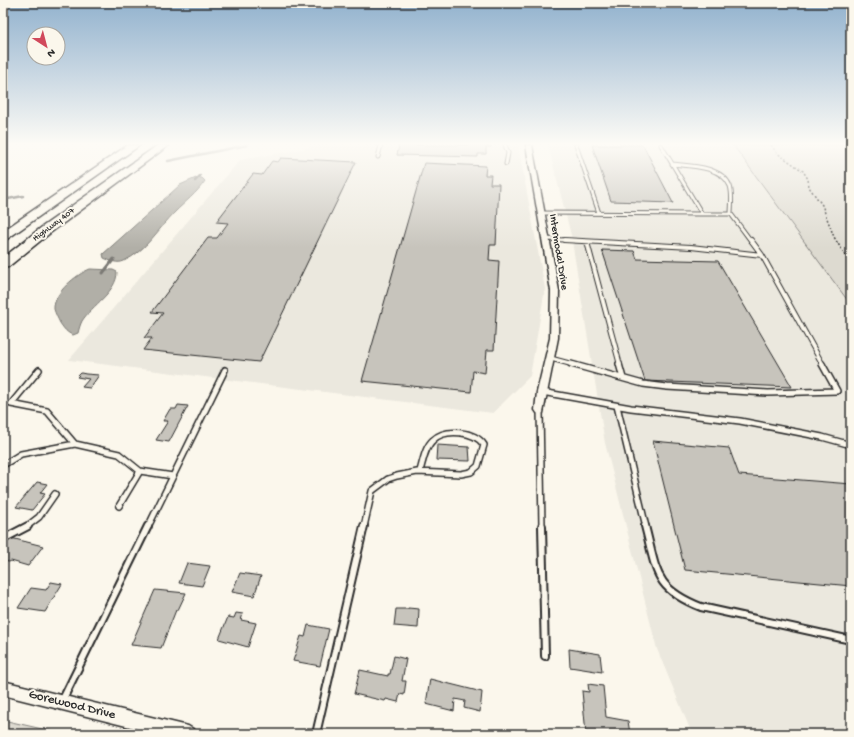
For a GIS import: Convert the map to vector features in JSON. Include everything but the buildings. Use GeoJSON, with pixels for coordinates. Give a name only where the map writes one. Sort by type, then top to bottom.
{"type":"FeatureCollection","features":[{"type":"Feature","properties":{"kind":"highway","name":"Highway 407"},"geometry":{"type":"LineString","coordinates":[[3,236],[84,179]]}},
{"type":"Feature","properties":{"kind":"highway","name":"Highway 407"},"geometry":{"type":"LineString","coordinates":[[3,264],[46,230],[116,179]]}},
{"type":"Feature","properties":{"kind":"street","name":"Intermodal Drive"},"geometry":{"type":"LineString","coordinates":[[535,179],[555,291],[554,338],[542,392],[540,410]]}},
{"type":"Feature","properties":{"kind":"street","name":"Gorewood Drive"},"geometry":{"type":"LineString","coordinates":[[3,688],[188,734]]}},
{"type":"Feature","properties":{"kind":"lane"},"geometry":{"type":"LineString","coordinates":[[588,179],[599,213]]}},
{"type":"Feature","properties":{"kind":"lane"},"geometry":{"type":"LineString","coordinates":[[681,179],[702,214]]}},
{"type":"Feature","properties":{"kind":"lane"},"geometry":{"type":"LineString","coordinates":[[549,358],[643,384],[667,387],[768,393],[837,391],[762,255],[731,214],[730,186],[726,179]]}},
{"type":"Feature","properties":{"kind":"lane"},"geometry":{"type":"LineString","coordinates":[[541,213],[731,214]]}},
{"type":"Feature","properties":{"kind":"lane"},"geometry":{"type":"LineString","coordinates":[[546,240],[691,247],[762,255]]}},
{"type":"Feature","properties":{"kind":"lane"},"geometry":{"type":"LineString","coordinates":[[587,242],[623,378]]}},
{"type":"Feature","properties":{"kind":"lane"},"geometry":{"type":"LineString","coordinates":[[38,370],[11,404],[47,411],[75,444]]}},
{"type":"Feature","properties":{"kind":"lane"},"geometry":{"type":"LineString","coordinates":[[62,703],[225,370]]}},
{"type":"Feature","properties":{"kind":"lane"},"geometry":{"type":"LineString","coordinates":[[542,392],[617,406],[740,421],[822,437],[851,445]]}},
{"type":"Feature","properties":{"kind":"lane"},"geometry":{"type":"LineString","coordinates":[[617,406],[621,428],[655,564],[663,584],[676,595],[701,607],[851,640]]}},
{"type":"Feature","properties":{"kind":"lane"},"geometry":{"type":"LineString","coordinates":[[540,410],[545,656]]}},
{"type":"Feature","properties":{"kind":"lane"},"geometry":{"type":"LineString","coordinates":[[316,734],[372,491],[376,486],[392,477],[420,471],[469,473],[475,470],[478,466],[484,445],[481,438],[452,432],[440,433],[430,444],[424,456],[420,471]]}},
{"type":"Feature","properties":{"kind":"lane"},"geometry":{"type":"LineString","coordinates":[[3,465],[21,454],[75,444],[119,454],[140,471],[173,476]]}},
{"type":"Feature","properties":{"kind":"lane"},"geometry":{"type":"LineString","coordinates":[[119,506],[140,471]]}},
{"type":"Feature","properties":{"kind":"lane"},"geometry":{"type":"LineString","coordinates":[[3,539],[26,527],[39,517],[55,494]]}},
{"type":"Feature","properties":{"kind":"path"},"geometry":{"type":"LineString","coordinates":[[808,179],[809,187],[822,205],[834,237],[851,265]]}},
{"type":"Feature","properties":{"kind":"shaded area"},"geometry":{"type":"Polygon","coordinates":[[[193,179],[203,179],[205,181],[198,190],[169,218],[152,239],[132,257],[122,262],[114,262],[104,258],[103,254],[180,185],[193,179]]]}},
{"type":"Feature","properties":{"kind":"shaded area"},"geometry":{"type":"Polygon","coordinates":[[[223,179],[524,179],[545,289],[530,376],[493,413],[69,360],[223,179]]]}},
{"type":"Feature","properties":{"kind":"shaded area"},"geometry":{"type":"Polygon","coordinates":[[[557,179],[758,179],[851,305],[851,734],[692,734],[657,649],[605,443],[571,235],[557,179]]]}},
{"type":"Feature","properties":{"kind":"shaded area"},"geometry":{"type":"Polygon","coordinates":[[[758,179],[851,179],[851,305],[758,179]]]}},
{"type":"Feature","properties":{"kind":"shaded area"},"geometry":{"type":"Polygon","coordinates":[[[90,269],[113,270],[117,272],[116,279],[109,292],[86,315],[82,321],[78,333],[73,335],[69,333],[60,323],[54,309],[55,303],[57,297],[67,285],[79,275],[90,269]]]}},
{"type":"Feature","properties":{"kind":"shaded area"},"geometry":{"type":"Polygon","coordinates":[[[3,720],[64,734],[3,734],[3,720]]]}},
{"type":"Feature","properties":{"kind":"waterway"},"geometry":{"type":"LineString","coordinates":[[3,200],[23,196]]}},
{"type":"Feature","properties":{"kind":"waterway"},"geometry":{"type":"LineString","coordinates":[[103,273],[114,259]]}}]}
